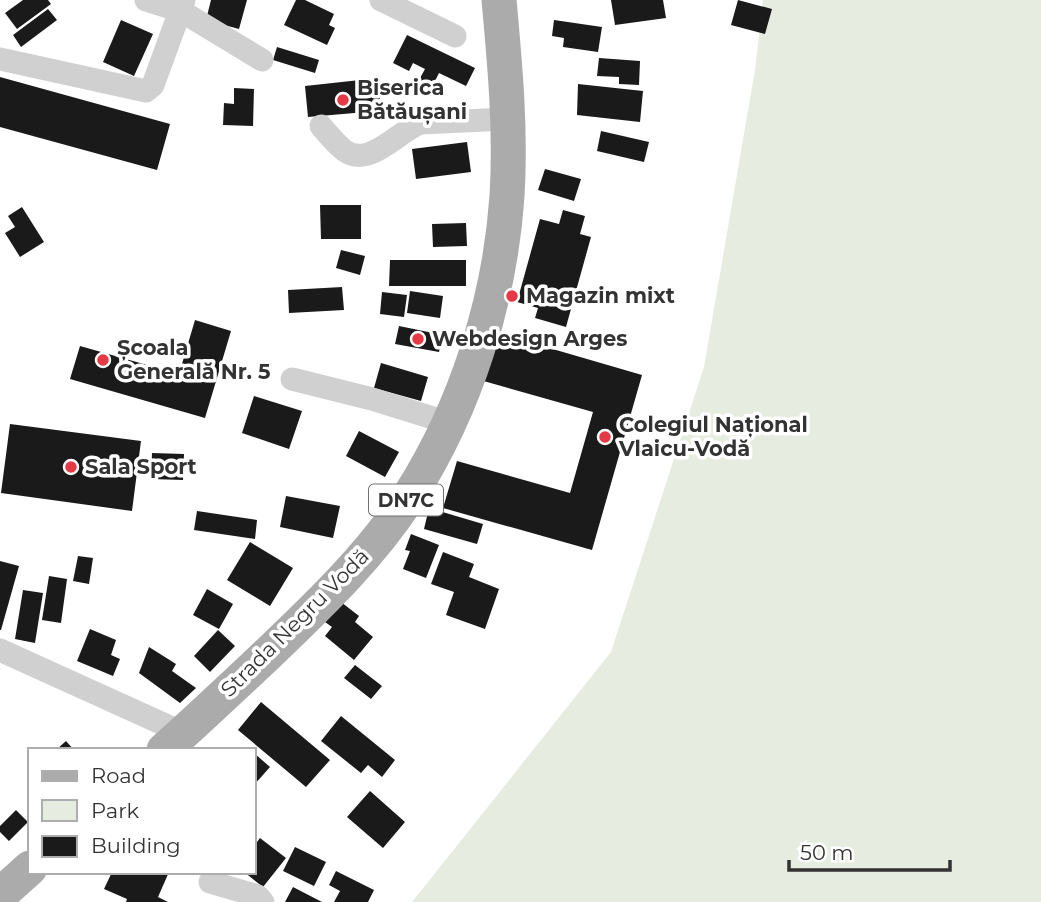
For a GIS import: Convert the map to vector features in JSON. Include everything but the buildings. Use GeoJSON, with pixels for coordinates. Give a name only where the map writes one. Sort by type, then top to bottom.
{"type":"FeatureCollection","features":[{"type":"Feature","properties":{"kind":"main road","name":"Strada Negru Vodă"},"geometry":{"type":"LineString","coordinates":[[174,741],[315,608],[365,554],[410,496],[449,422],[483,330],[502,247],[507,197],[508,119],[499,0]]}},
{"type":"Feature","properties":{"kind":"main road"},"geometry":{"type":"LineString","coordinates":[[0,895],[28,870]]}},
{"type":"Feature","properties":{"kind":"street"},"geometry":{"type":"LineString","coordinates":[[146,0],[183,6],[262,61]]}},
{"type":"Feature","properties":{"kind":"street"},"geometry":{"type":"LineString","coordinates":[[381,0],[456,36]]}},
{"type":"Feature","properties":{"kind":"street"},"geometry":{"type":"LineString","coordinates":[[0,59],[145,91],[153,85],[183,6]]}},
{"type":"Feature","properties":{"kind":"street"},"geometry":{"type":"LineString","coordinates":[[321,126],[345,150],[357,156],[368,155],[410,127],[421,123],[508,119]]}},
{"type":"Feature","properties":{"kind":"street"},"geometry":{"type":"LineString","coordinates":[[292,379],[449,422]]}},
{"type":"Feature","properties":{"kind":"street"},"geometry":{"type":"LineString","coordinates":[[0,650],[174,741]]}},
{"type":"Feature","properties":{"kind":"street"},"geometry":{"type":"LineString","coordinates":[[207,885],[258,896],[263,902]]}},
{"type":"Feature","properties":{"kind":"green space"},"geometry":{"type":"Polygon","coordinates":[[[763,0],[1041,0],[1041,902],[412,902],[611,652],[704,367],[755,70],[763,0]]]}},
{"type":"Feature","properties":{"kind":"place","name":"Biserica Bătăușani"},"geometry":{"type":"Point","coordinates":[343,100]}},
{"type":"Feature","properties":{"kind":"place","name":"Magazin mixt"},"geometry":{"type":"Point","coordinates":[512,296]}},
{"type":"Feature","properties":{"kind":"place","name":"Webdesign Arges"},"geometry":{"type":"Point","coordinates":[418,339]}},
{"type":"Feature","properties":{"kind":"place","name":"Școala Generală Nr. 5"},"geometry":{"type":"Point","coordinates":[103,360]}},
{"type":"Feature","properties":{"kind":"place","name":"Colegiul Național Vlaicu-Vodă"},"geometry":{"type":"Point","coordinates":[605,437]}},
{"type":"Feature","properties":{"kind":"place","name":"Sala Sport"},"geometry":{"type":"Point","coordinates":[71,467]}}]}
